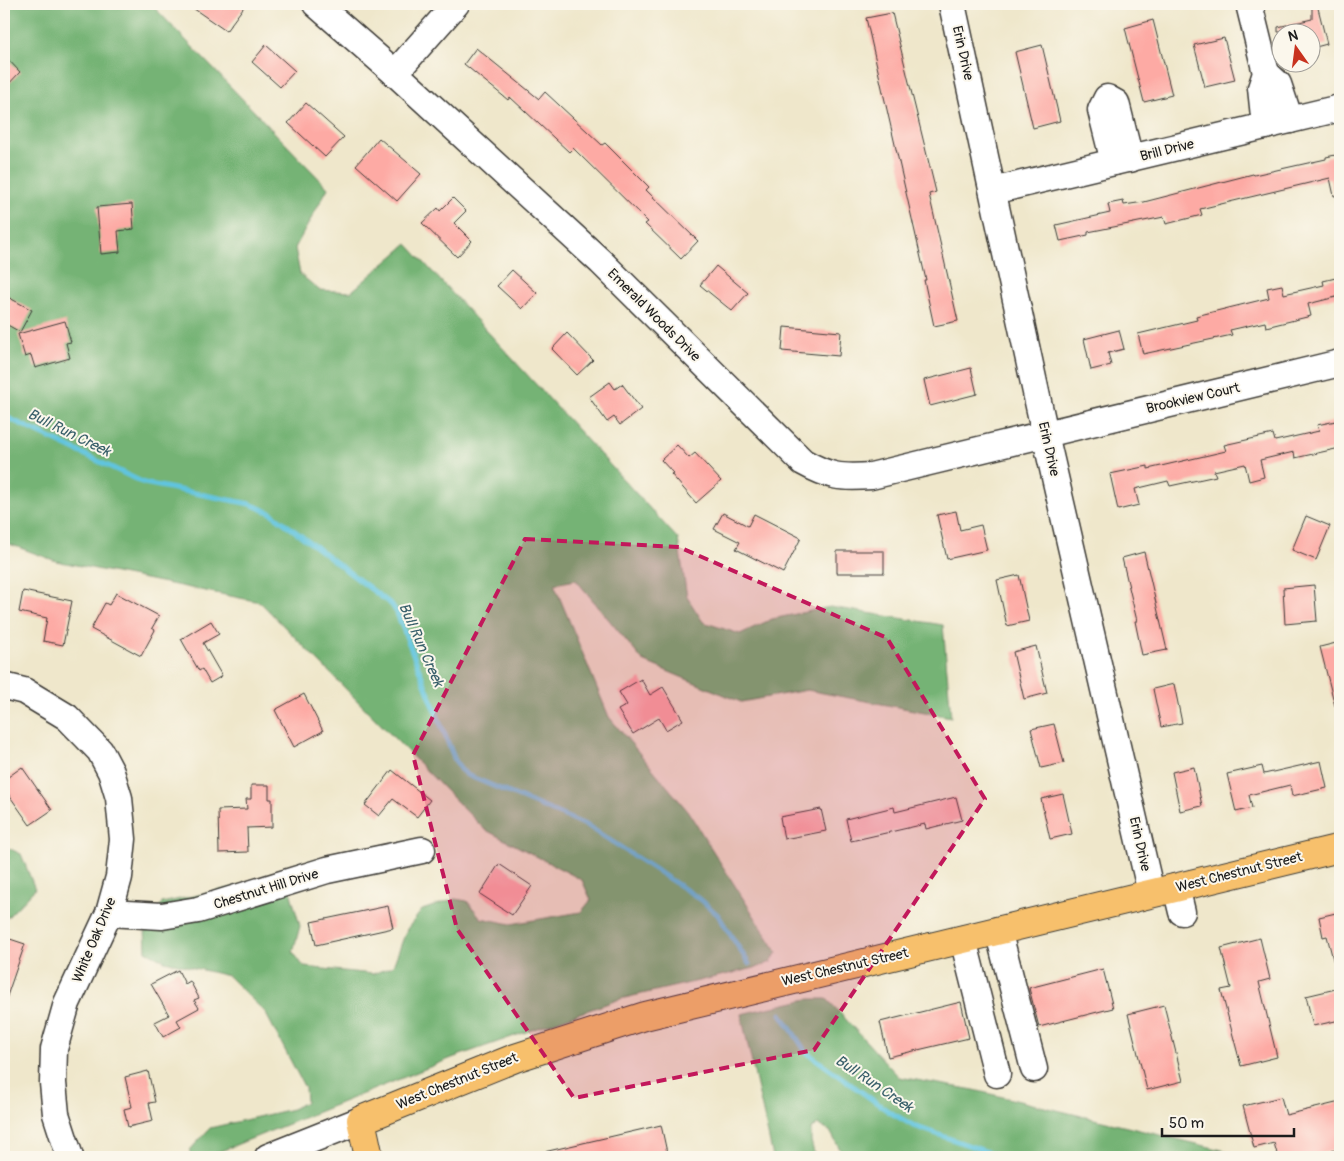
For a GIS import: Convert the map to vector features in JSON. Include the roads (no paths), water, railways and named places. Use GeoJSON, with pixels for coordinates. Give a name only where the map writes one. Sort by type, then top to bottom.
{"type":"FeatureCollection","features":[{"type":"Feature","properties":{"kind":"main road","name":"West Chestnut Street"},"geometry":{"type":"LineString","coordinates":[[361,1120],[516,1058],[646,1016],[998,930],[1170,898],[1340,848]]}},
{"type":"Feature","properties":{"kind":"main road"},"geometry":{"type":"LineString","coordinates":[[361,1120],[369,1157]]}},
{"type":"Feature","properties":{"kind":"street","name":"Emerald Woods Drive"},"geometry":{"type":"LineString","coordinates":[[316,4],[395,73],[601,262],[802,462],[821,472],[843,478],[871,476],[1045,434]]}},
{"type":"Feature","properties":{"kind":"street"},"geometry":{"type":"LineString","coordinates":[[395,73],[456,4]]}},
{"type":"Feature","properties":{"kind":"street","name":"Erin Drive"},"geometry":{"type":"LineString","coordinates":[[952,4],[1045,434],[1170,898]]}},
{"type":"Feature","properties":{"kind":"street"},"geometry":{"type":"LineString","coordinates":[[1249,4],[1266,73],[1261,88],[1265,126]]}},
{"type":"Feature","properties":{"kind":"street"},"geometry":{"type":"LineString","coordinates":[[1266,73],[1278,84],[1290,120]]}},
{"type":"Feature","properties":{"kind":"street","name":"Brill Drive"},"geometry":{"type":"LineString","coordinates":[[993,191],[1340,108]]}},
{"type":"Feature","properties":{"kind":"street","name":"Brookview Court"},"geometry":{"type":"LineString","coordinates":[[1045,434],[1340,363]]}},
{"type":"Feature","properties":{"kind":"street","name":"White Oak Drive"},"geometry":{"type":"LineString","coordinates":[[4,686],[24,691],[67,717],[100,751],[111,772],[119,798],[123,839],[119,877],[109,913],[66,1003],[54,1049],[53,1083],[56,1114],[70,1157]]}},
{"type":"Feature","properties":{"kind":"street","name":"Chestnut Hill Drive"},"geometry":{"type":"LineString","coordinates":[[109,913],[162,916],[198,910],[327,870],[422,850]]}},
{"type":"Feature","properties":{"kind":"street"},"geometry":{"type":"LineString","coordinates":[[998,930],[1034,1069]]}},
{"type":"Feature","properties":{"kind":"street"},"geometry":{"type":"LineString","coordinates":[[963,938],[996,1074]]}},
{"type":"Feature","properties":{"kind":"street"},"geometry":{"type":"LineString","coordinates":[[268,1157],[361,1120]]}},
{"type":"Feature","properties":{"kind":"waterway","name":"Bull Run Creek"},"geometry":{"type":"LineString","coordinates":[[4,416],[144,483],[250,504],[271,513],[392,605],[397,613],[460,769],[467,775],[588,826],[700,899],[718,915],[749,964]]}},
{"type":"Feature","properties":{"kind":"waterway","name":"Bull Run Creek"},"geometry":{"type":"LineString","coordinates":[[781,1014],[806,1052],[888,1111],[914,1126],[1002,1157]]}}]}
